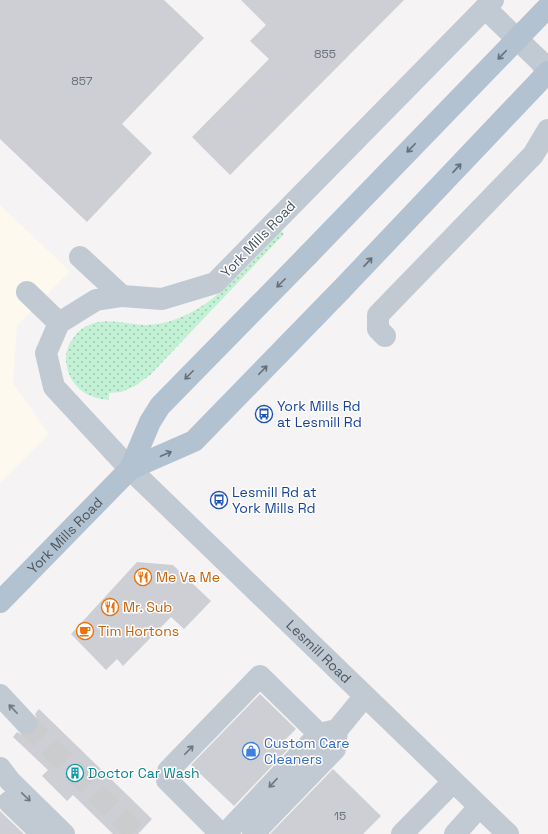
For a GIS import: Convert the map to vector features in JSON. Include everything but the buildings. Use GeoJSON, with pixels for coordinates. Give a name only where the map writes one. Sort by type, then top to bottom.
{"type":"FeatureCollection","features":[{"type":"Feature","properties":{"kind":"main road","name":"York Mills Road"},"geometry":{"type":"LineString","coordinates":[[0,602],[130,469],[150,422],[160,406],[548,7]]}},
{"type":"Feature","properties":{"kind":"main road","name":"York Mills Road"},"geometry":{"type":"LineString","coordinates":[[130,469],[194,441],[341,290],[548,73]]}},
{"type":"Feature","properties":{"kind":"street"},"geometry":{"type":"LineString","coordinates":[[489,4],[541,62],[548,73]]}},
{"type":"Feature","properties":{"kind":"street","name":"York Mills Road"},"geometry":{"type":"LineString","coordinates":[[59,323],[96,300],[122,296],[162,299],[215,283],[489,4]]}},
{"type":"Feature","properties":{"kind":"street"},"geometry":{"type":"LineString","coordinates":[[385,336],[378,329],[378,315],[533,154],[548,130]]}},
{"type":"Feature","properties":{"kind":"street"},"geometry":{"type":"LineString","coordinates":[[80,257],[122,296]]}},
{"type":"Feature","properties":{"kind":"street"},"geometry":{"type":"LineString","coordinates":[[27,292],[59,323],[46,353],[54,387],[130,469]]}},
{"type":"Feature","properties":{"kind":"street","name":"Lesmill Road"},"geometry":{"type":"LineString","coordinates":[[130,469],[364,697],[508,834]]}},
{"type":"Feature","properties":{"kind":"street"},"geometry":{"type":"LineString","coordinates":[[221,834],[167,780],[168,771],[260,676],[328,732],[335,749],[253,834]]}},
{"type":"Feature","properties":{"kind":"street"},"geometry":{"type":"LineString","coordinates":[[0,695],[26,723]]}},
{"type":"Feature","properties":{"kind":"street"},"geometry":{"type":"LineString","coordinates":[[225,834],[364,697]]}},
{"type":"Feature","properties":{"kind":"street"},"geometry":{"type":"LineString","coordinates":[[0,768],[10,781],[64,834]]}},
{"type":"Feature","properties":{"kind":"street"},"geometry":{"type":"LineString","coordinates":[[402,834],[453,782]]}},
{"type":"Feature","properties":{"kind":"street"},"geometry":{"type":"LineString","coordinates":[[0,792],[42,834]]}},
{"type":"Feature","properties":{"kind":"street"},"geometry":{"type":"LineString","coordinates":[[455,834],[480,807]]}},
{"type":"Feature","properties":{"kind":"shaded area"},"geometry":{"type":"Polygon","coordinates":[[[0,205],[70,271],[17,326],[13,383],[49,434],[0,483],[0,205]]]}},
{"type":"Feature","properties":{"kind":"green space"},"geometry":{"type":"Polygon","coordinates":[[[281,231],[284,234],[150,375],[135,386],[121,392],[109,393],[109,400],[86,394],[74,383],[67,367],[67,351],[70,343],[77,333],[84,327],[94,323],[109,321],[147,325],[168,322],[187,315],[222,291],[281,231]]]}},
{"type":"Feature","properties":{"kind":"tunnel"},"geometry":{"type":"LineString","coordinates":[[26,723],[137,834]]}},
{"type":"Feature","properties":{"kind":"place","name":"York Mills Rd at Lesmill Rd"},"geometry":{"type":"Point","coordinates":[264,414]}},
{"type":"Feature","properties":{"kind":"place","name":"Lesmill Rd at York Mills Rd"},"geometry":{"type":"Point","coordinates":[219,500]}},
{"type":"Feature","properties":{"kind":"place","name":"Me Va Me"},"geometry":{"type":"Point","coordinates":[143,577]}},
{"type":"Feature","properties":{"kind":"place","name":"Mr. Sub"},"geometry":{"type":"Point","coordinates":[110,607]}},
{"type":"Feature","properties":{"kind":"place","name":"Tim Hortons"},"geometry":{"type":"Point","coordinates":[85,631]}},
{"type":"Feature","properties":{"kind":"place","name":"Custom Care Cleaners"},"geometry":{"type":"Point","coordinates":[251,751]}},
{"type":"Feature","properties":{"kind":"place","name":"Doctor Car Wash"},"geometry":{"type":"Point","coordinates":[75,773]}}]}
